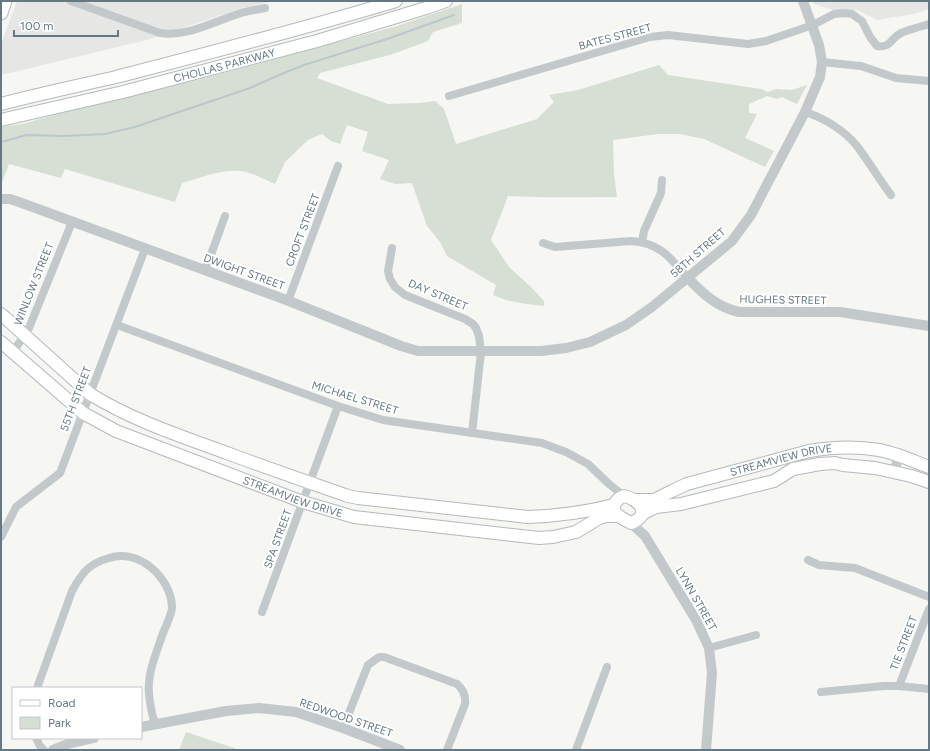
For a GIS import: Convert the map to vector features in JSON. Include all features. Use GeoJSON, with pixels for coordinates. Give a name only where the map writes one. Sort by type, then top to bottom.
{"type":"FeatureCollection","features":[{"type":"Feature","properties":{"kind":"main road"},"geometry":{"type":"LineString","coordinates":[[1,13],[5,1]]}},
{"type":"Feature","properties":{"kind":"main road","name":"CHOLLAS PARKWAY"},"geometry":{"type":"LineString","coordinates":[[1,104],[114,77],[320,24],[396,1]]}},
{"type":"Feature","properties":{"kind":"main road","name":"CHOLLAS PARKWAY"},"geometry":{"type":"LineString","coordinates":[[1,120],[123,92],[317,41],[446,1]]}},
{"type":"Feature","properties":{"kind":"main road","name":"STREAMVIEW DRIVE"},"geometry":{"type":"LineString","coordinates":[[1,314],[90,394],[130,416],[196,442],[310,483],[358,498],[528,517],[552,516],[597,510],[618,505]]}},
{"type":"Feature","properties":{"kind":"main road","name":"STREAMVIEW DRIVE"},"geometry":{"type":"LineString","coordinates":[[1,342],[83,413],[116,431],[303,502],[354,517],[539,538],[553,537],[576,532],[599,518],[606,516],[618,505]]}},
{"type":"Feature","properties":{"kind":"main road","name":"STREAMVIEW DRIVE"},"geometry":{"type":"LineString","coordinates":[[635,500],[654,500],[687,484],[809,451],[836,447],[880,450],[929,467]]}},
{"type":"Feature","properties":{"kind":"main road","name":"STREAMVIEW DRIVE"},"geometry":{"type":"LineString","coordinates":[[638,518],[656,507],[681,504],[774,481],[793,469],[820,464],[835,463],[875,468],[912,476],[929,482]]}},
{"type":"Feature","properties":{"kind":"main road"},"geometry":{"type":"LineString","coordinates":[[635,500],[643,509],[638,518],[618,505],[635,500]]}},
{"type":"Feature","properties":{"kind":"street"},"geometry":{"type":"LineString","coordinates":[[71,1],[160,33],[169,34],[186,32],[239,14],[265,8]]}},
{"type":"Feature","properties":{"kind":"street","name":"58TH STREET"},"geometry":{"type":"LineString","coordinates":[[481,352],[541,351],[566,348],[590,342],[626,326],[652,307],[732,241],[746,223],[805,112],[820,77],[822,62],[813,25],[803,1]]}},
{"type":"Feature","properties":{"kind":"street","name":"BATES STREET"},"geometry":{"type":"LineString","coordinates":[[449,96],[650,37],[668,35],[748,44],[766,41],[813,25],[834,14],[843,13],[852,14],[862,22],[877,46],[884,47],[890,44],[901,33],[929,24]]}},
{"type":"Feature","properties":{"kind":"street"},"geometry":{"type":"LineString","coordinates":[[822,62],[862,66],[896,78],[929,81]]}},
{"type":"Feature","properties":{"kind":"street"},"geometry":{"type":"LineString","coordinates":[[805,112],[815,115],[838,128],[856,145],[891,195]]}},
{"type":"Feature","properties":{"kind":"street","name":"CROFT STREET"},"geometry":{"type":"LineString","coordinates":[[288,301],[338,166]]}},
{"type":"Feature","properties":{"kind":"street"},"geometry":{"type":"LineString","coordinates":[[642,242],[644,231],[661,194],[662,180]]}},
{"type":"Feature","properties":{"kind":"street","name":"DWIGHT STREET"},"geometry":{"type":"LineString","coordinates":[[1,199],[10,199],[288,301],[400,346],[418,351],[481,352]]}},
{"type":"Feature","properties":{"kind":"street"},"geometry":{"type":"LineString","coordinates":[[205,271],[225,216]]}},
{"type":"Feature","properties":{"kind":"street","name":"WINLOW STREET"},"geometry":{"type":"LineString","coordinates":[[13,352],[25,336],[72,222]]}},
{"type":"Feature","properties":{"kind":"street","name":"HUGHES STREET"},"geometry":{"type":"LineString","coordinates":[[543,243],[554,247],[631,241],[642,242],[654,246],[665,252],[688,278],[713,302],[726,309],[739,312],[840,312],[929,326]]}},
{"type":"Feature","properties":{"kind":"street","name":"DAY STREET"},"geometry":{"type":"LineString","coordinates":[[392,248],[388,271],[395,288],[405,295],[465,319],[473,324],[479,336],[481,352],[472,433]]}},
{"type":"Feature","properties":{"kind":"street","name":"55TH STREET"},"geometry":{"type":"LineString","coordinates":[[1,537],[16,507],[60,473],[145,249]]}},
{"type":"Feature","properties":{"kind":"street","name":"MICHAEL STREET"},"geometry":{"type":"LineString","coordinates":[[117,325],[338,406],[383,420],[524,439],[552,446],[588,464],[609,484],[618,505]]}},
{"type":"Feature","properties":{"kind":"street","name":"SPA STREET"},"geometry":{"type":"LineString","coordinates":[[262,612],[338,406]]}},
{"type":"Feature","properties":{"kind":"street"},"geometry":{"type":"LineString","coordinates":[[895,472],[898,456]]}},
{"type":"Feature","properties":{"kind":"street","name":"LYNN STREET"},"geometry":{"type":"LineString","coordinates":[[638,518],[645,536],[696,620],[709,648],[712,673],[706,750]]}},
{"type":"Feature","properties":{"kind":"street"},"geometry":{"type":"LineString","coordinates":[[37,687],[72,591],[79,578],[89,567],[100,561],[115,556],[123,555],[139,560],[152,568],[163,581],[170,594],[172,608],[153,661],[149,681],[149,694],[154,724]]}},
{"type":"Feature","properties":{"kind":"street"},"geometry":{"type":"LineString","coordinates":[[808,560],[819,565],[855,568],[929,598]]}},
{"type":"Feature","properties":{"kind":"street","name":"TIE STREET"},"geometry":{"type":"LineString","coordinates":[[899,686],[929,609]]}},
{"type":"Feature","properties":{"kind":"street"},"geometry":{"type":"LineString","coordinates":[[709,648],[756,635]]}},
{"type":"Feature","properties":{"kind":"street"},"geometry":{"type":"LineString","coordinates":[[343,728],[368,665],[379,657],[384,657],[457,684],[464,693],[466,698],[465,704],[448,750]]}},
{"type":"Feature","properties":{"kind":"street"},"geometry":{"type":"LineString","coordinates":[[576,750],[608,667]]}},
{"type":"Feature","properties":{"kind":"street"},"geometry":{"type":"LineString","coordinates":[[821,692],[899,686],[929,689]]}},
{"type":"Feature","properties":{"kind":"street","name":"REDWOOD STREET"},"geometry":{"type":"LineString","coordinates":[[142,727],[226,711],[259,708],[296,712],[400,750]]}},
{"type":"Feature","properties":{"kind":"street"},"geometry":{"type":"LineString","coordinates":[[37,739],[44,750]]}},
{"type":"Feature","properties":{"kind":"street"},"geometry":{"type":"LineString","coordinates":[[53,750],[68,744],[90,739]]}},
{"type":"Feature","properties":{"kind":"shaded area"},"geometry":{"type":"Polygon","coordinates":[[[17,1],[275,1],[242,8],[147,40],[1,75],[1,44],[17,1]]]}},
{"type":"Feature","properties":{"kind":"shaded area"},"geometry":{"type":"Polygon","coordinates":[[[813,1],[929,1],[929,9],[913,14],[877,20],[857,10],[833,10],[814,4],[813,1]]]}},
{"type":"Feature","properties":{"kind":"green space"},"geometry":{"type":"Polygon","coordinates":[[[462,4],[462,23],[433,32],[428,41],[393,54],[320,73],[317,78],[388,104],[435,101],[444,109],[456,144],[537,119],[554,102],[549,95],[578,90],[659,65],[668,75],[761,89],[768,92],[776,89],[792,90],[807,85],[797,104],[782,97],[777,99],[767,96],[749,104],[749,113],[757,114],[745,138],[774,151],[765,167],[704,139],[680,134],[658,134],[613,140],[614,174],[617,197],[508,196],[491,240],[509,267],[544,301],[544,306],[518,303],[493,295],[496,285],[447,256],[440,242],[427,226],[412,183],[395,184],[380,179],[389,160],[362,151],[368,132],[347,125],[340,144],[331,141],[322,134],[308,140],[285,162],[275,184],[249,173],[225,171],[182,183],[175,202],[65,169],[61,178],[9,164],[1,185],[1,127],[22,124],[80,108],[209,77],[397,26],[462,4]]]}},
{"type":"Feature","properties":{"kind":"green space"},"geometry":{"type":"Polygon","coordinates":[[[186,732],[240,750],[179,750],[186,732]]]}},
{"type":"Feature","properties":{"kind":"waterway"},"geometry":{"type":"LineString","coordinates":[[1,142],[27,135],[64,136],[105,134],[135,127],[250,88],[304,65],[390,38],[454,15]]}}]}
